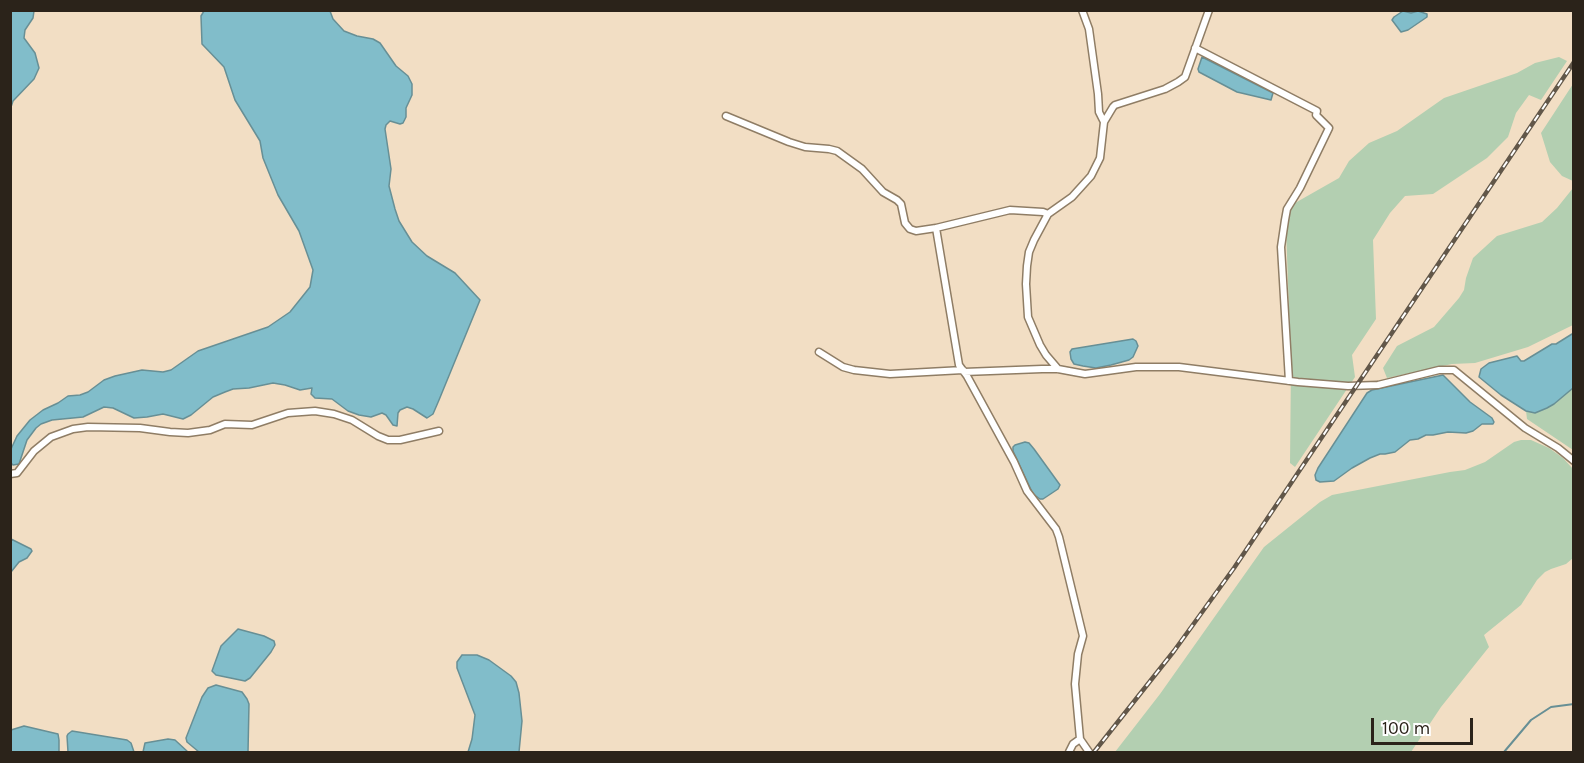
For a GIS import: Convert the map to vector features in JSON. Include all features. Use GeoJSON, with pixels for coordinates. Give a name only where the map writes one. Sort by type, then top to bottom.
{"type":"FeatureCollection","features":[{"type":"Feature","properties":{"kind":"street"},"geometry":{"type":"LineString","coordinates":[[1082,10],[1089,29],[1099,112],[1104,122]]}},
{"type":"Feature","properties":{"kind":"street"},"geometry":{"type":"LineString","coordinates":[[1058,369],[1046,355],[1028,317],[1026,284],[1029,252],[1048,214],[1072,197],[1091,176],[1100,158],[1104,122],[1115,105],[1165,89],[1185,77],[1209,10]]}},
{"type":"Feature","properties":{"kind":"street"},"geometry":{"type":"LineString","coordinates":[[1195,48],[1317,111],[1316,115],[1329,128],[1300,188],[1287,209],[1285,220],[1281,247],[1289,381]]}},
{"type":"Feature","properties":{"kind":"street"},"geometry":{"type":"LineString","coordinates":[[726,116],[797,144],[837,151],[862,169],[883,192],[901,204],[905,223],[910,229],[916,231],[1010,210],[1048,214]]}},
{"type":"Feature","properties":{"kind":"street"},"geometry":{"type":"LineString","coordinates":[[936,228],[958,360],[1014,462],[1027,491],[1056,529],[1059,537],[1083,636],[1078,654],[1075,684],[1080,739],[1089,753]]}},
{"type":"Feature","properties":{"kind":"street"},"geometry":{"type":"LineString","coordinates":[[819,352],[843,367],[890,374],[1058,369],[1085,374],[1136,367],[1179,367],[1289,381],[1372,386],[1439,370],[1454,370],[1526,428],[1574,460]]}},
{"type":"Feature","properties":{"kind":"street"},"geometry":{"type":"LineString","coordinates":[[10,474],[17,473],[34,451],[51,436],[88,427],[140,428],[188,433],[210,430],[225,424],[252,425],[288,413],[315,411],[352,420],[388,440],[400,440],[439,431]]}},
{"type":"Feature","properties":{"kind":"street"},"geometry":{"type":"LineString","coordinates":[[1069,753],[1073,744],[1080,739]]}},
{"type":"Feature","properties":{"kind":"green space"},"geometry":{"type":"Polygon","coordinates":[[[1559,57],[1567,61],[1541,100],[1529,95],[1516,113],[1508,137],[1487,158],[1433,194],[1405,196],[1390,213],[1373,240],[1376,319],[1352,355],[1355,377],[1295,467],[1290,463],[1291,364],[1286,229],[1291,209],[1295,203],[1339,178],[1349,161],[1369,143],[1397,131],[1444,98],[1517,73],[1535,63],[1559,57]]]}},
{"type":"Feature","properties":{"kind":"green space"},"geometry":{"type":"Polygon","coordinates":[[[1573,84],[1573,181],[1562,176],[1550,162],[1541,133],[1573,84]]]}},
{"type":"Feature","properties":{"kind":"green space"},"geometry":{"type":"Polygon","coordinates":[[[1573,188],[1573,325],[1528,347],[1475,363],[1452,364],[1387,378],[1383,368],[1397,346],[1434,327],[1459,298],[1464,290],[1473,258],[1497,236],[1542,222],[1573,188]]]}},
{"type":"Feature","properties":{"kind":"green space"},"geometry":{"type":"Polygon","coordinates":[[[1573,388],[1573,450],[1527,419],[1526,411],[1535,413],[1547,408],[1573,388]]]}},
{"type":"Feature","properties":{"kind":"green space"},"geometry":{"type":"Polygon","coordinates":[[[1531,440],[1549,448],[1573,469],[1573,558],[1566,564],[1545,572],[1521,605],[1484,635],[1489,647],[1441,707],[1411,752],[1115,752],[1160,694],[1264,547],[1320,502],[1332,495],[1465,470],[1485,462],[1514,442],[1531,440]]]}},
{"type":"Feature","properties":{"kind":"water"},"geometry":{"type":"Polygon","coordinates":[[[11,10],[34,11],[33,18],[25,30],[24,38],[35,53],[39,68],[34,79],[13,101],[11,107],[11,10]]]}},
{"type":"Feature","properties":{"kind":"water"},"geometry":{"type":"Polygon","coordinates":[[[204,11],[330,11],[333,19],[344,31],[380,43],[396,66],[408,76],[412,84],[412,95],[406,108],[406,117],[400,124],[390,121],[385,129],[391,169],[389,186],[395,209],[399,221],[412,242],[427,256],[455,273],[480,300],[439,400],[433,414],[427,418],[407,407],[400,410],[397,426],[393,425],[382,413],[371,417],[359,415],[348,411],[332,399],[315,398],[311,394],[312,388],[300,390],[273,383],[225,392],[213,397],[183,419],[163,414],[134,418],[113,408],[104,407],[83,417],[52,420],[41,424],[27,440],[19,464],[13,465],[11,449],[17,436],[30,420],[43,410],[68,396],[88,392],[104,380],[142,370],[163,372],[171,370],[198,351],[268,327],[290,312],[310,287],[313,270],[299,231],[278,195],[263,158],[260,141],[235,100],[224,67],[202,44],[201,16],[204,11]]]}},
{"type":"Feature","properties":{"kind":"water"},"geometry":{"type":"Polygon","coordinates":[[[1403,11],[1411,13],[1418,11],[1427,14],[1427,17],[1401,32],[1392,20],[1403,11]]]}},
{"type":"Feature","properties":{"kind":"water"},"geometry":{"type":"Polygon","coordinates":[[[1202,57],[1273,93],[1271,100],[1237,92],[1199,72],[1202,57]]]}},
{"type":"Feature","properties":{"kind":"water"},"geometry":{"type":"Polygon","coordinates":[[[1572,334],[1573,388],[1547,408],[1535,413],[1526,411],[1479,377],[1481,369],[1489,363],[1517,356],[1524,361],[1572,334]]]}},
{"type":"Feature","properties":{"kind":"water"},"geometry":{"type":"Polygon","coordinates":[[[1133,339],[1138,346],[1129,360],[1096,368],[1074,364],[1071,359],[1072,349],[1133,339]]]}},
{"type":"Feature","properties":{"kind":"water"},"geometry":{"type":"Polygon","coordinates":[[[1443,375],[1470,402],[1492,418],[1493,424],[1482,424],[1466,433],[1448,432],[1410,440],[1395,452],[1370,458],[1334,481],[1316,480],[1315,475],[1318,468],[1367,393],[1443,375]]]}},
{"type":"Feature","properties":{"kind":"water"},"geometry":{"type":"Polygon","coordinates":[[[1025,442],[1034,449],[1060,485],[1058,489],[1043,499],[1033,494],[1013,451],[1015,445],[1025,442]]]}},
{"type":"Feature","properties":{"kind":"water"},"geometry":{"type":"Polygon","coordinates":[[[11,539],[32,551],[11,572],[11,539]]]}},
{"type":"Feature","properties":{"kind":"water"},"geometry":{"type":"Polygon","coordinates":[[[238,629],[264,636],[274,641],[275,645],[250,678],[245,681],[216,675],[212,671],[221,646],[238,629]]]}},
{"type":"Feature","properties":{"kind":"water"},"geometry":{"type":"Polygon","coordinates":[[[462,655],[477,655],[489,660],[516,682],[522,721],[519,752],[468,752],[475,715],[457,668],[457,662],[462,655]]]}},
{"type":"Feature","properties":{"kind":"water"},"geometry":{"type":"Polygon","coordinates":[[[216,685],[242,692],[247,699],[249,704],[248,752],[199,752],[187,742],[186,738],[202,697],[208,688],[216,685]]]}},
{"type":"Feature","properties":{"kind":"water"},"geometry":{"type":"Polygon","coordinates":[[[24,726],[58,734],[59,752],[11,752],[11,730],[24,726]]]}},
{"type":"Feature","properties":{"kind":"water"},"geometry":{"type":"Polygon","coordinates":[[[72,731],[127,740],[131,743],[134,752],[68,752],[67,736],[72,731]]]}},
{"type":"Feature","properties":{"kind":"water"},"geometry":{"type":"Polygon","coordinates":[[[175,740],[188,752],[143,752],[145,743],[175,740]]]}},
{"type":"Feature","properties":{"kind":"waterway"},"geometry":{"type":"LineString","coordinates":[[1504,752],[1531,720],[1551,707],[1574,704]]}},
{"type":"Feature","properties":{"kind":"railway"},"geometry":{"type":"LineString","coordinates":[[1094,752],[1174,651],[1234,568],[1574,62]]}}]}
